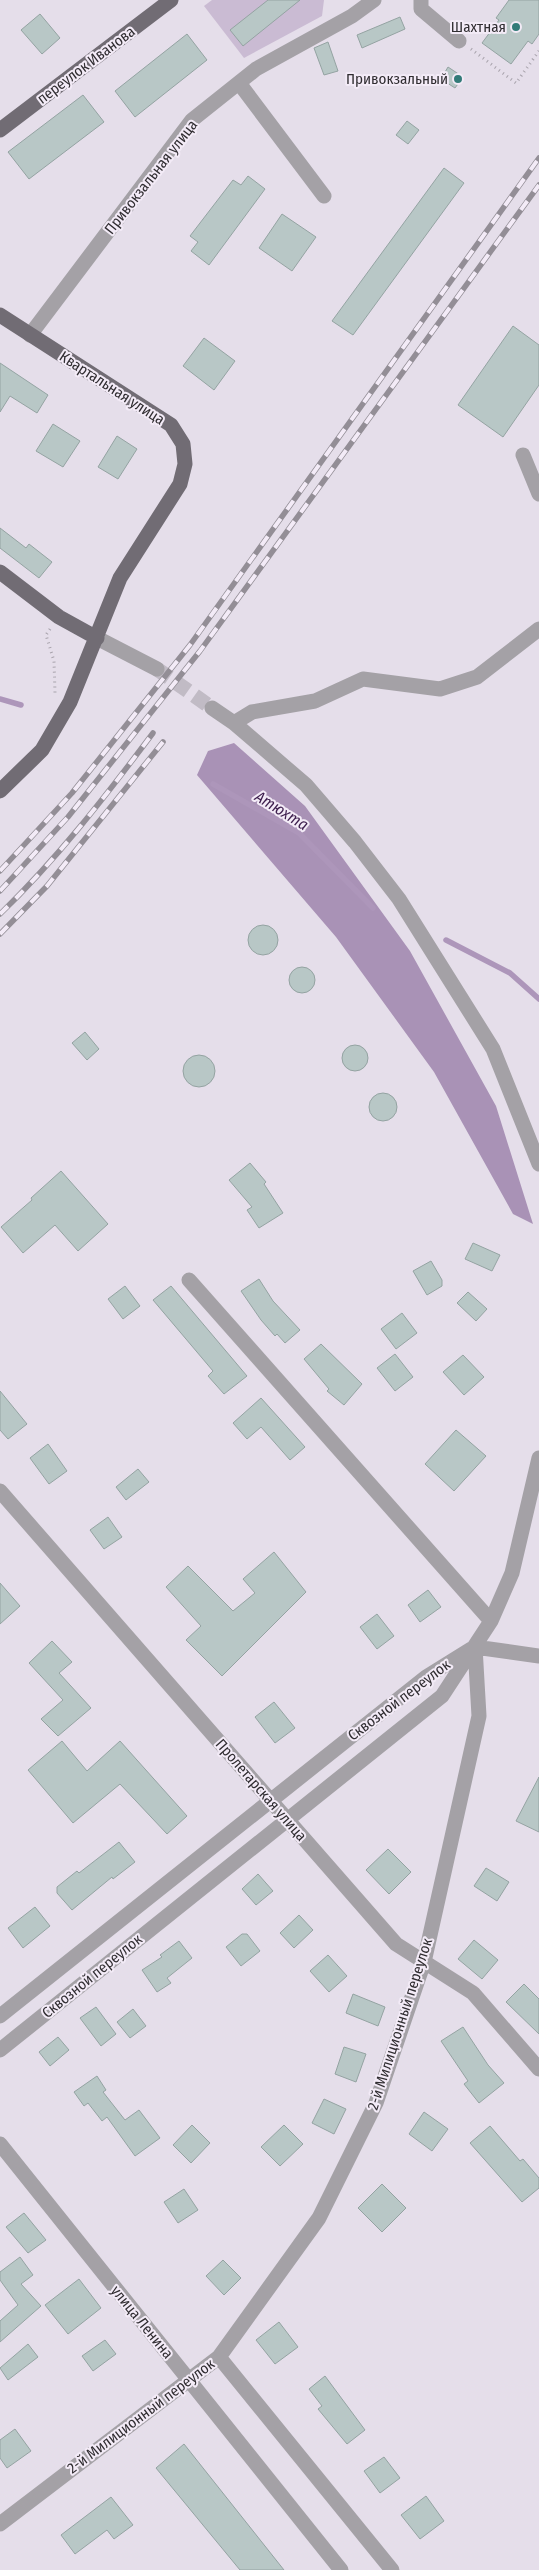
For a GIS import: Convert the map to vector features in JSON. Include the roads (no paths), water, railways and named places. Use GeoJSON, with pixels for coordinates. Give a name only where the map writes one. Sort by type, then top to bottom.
{"type":"FeatureCollection","features":[{"type":"Feature","properties":{"kind":"main road","name":"переулок Иванова"},"geometry":{"type":"LineString","coordinates":[[0,130],[171,0]]}},
{"type":"Feature","properties":{"kind":"main road","name":"Квартальная улица"},"geometry":{"type":"LineString","coordinates":[[0,315],[170,425],[183,444],[185,464],[180,484],[120,578],[97,638]]}},
{"type":"Feature","properties":{"kind":"main road"},"geometry":{"type":"LineString","coordinates":[[0,572],[59,616],[97,638],[70,702],[42,750],[0,791]]}},
{"type":"Feature","properties":{"kind":"street","name":"Привокзальная улица"},"geometry":{"type":"LineString","coordinates":[[30,335],[192,120],[256,69],[352,16],[374,0]]}},
{"type":"Feature","properties":{"kind":"street"},"geometry":{"type":"LineString","coordinates":[[421,0],[421,9],[459,41]]}},
{"type":"Feature","properties":{"kind":"street"},"geometry":{"type":"LineString","coordinates":[[239,83],[324,196]]}},
{"type":"Feature","properties":{"kind":"street"},"geometry":{"type":"LineString","coordinates":[[523,455],[539,494]]}},
{"type":"Feature","properties":{"kind":"street"},"geometry":{"type":"LineString","coordinates":[[234,723],[252,712],[315,701],[363,679],[440,690],[477,677],[539,629]]}},
{"type":"Feature","properties":{"kind":"street"},"geometry":{"type":"LineString","coordinates":[[97,638],[157,669]]}},
{"type":"Feature","properties":{"kind":"street"},"geometry":{"type":"LineString","coordinates":[[212,708],[234,723],[306,785],[355,842],[399,899],[493,1049],[539,1164]]}},
{"type":"Feature","properties":{"kind":"street"},"geometry":{"type":"LineString","coordinates":[[189,1280],[491,1621]]}},
{"type":"Feature","properties":{"kind":"street"},"geometry":{"type":"LineString","coordinates":[[539,1458],[512,1573],[491,1621],[475,1647],[539,1656]]}},
{"type":"Feature","properties":{"kind":"street","name":"Пролетарская улица"},"geometry":{"type":"LineString","coordinates":[[0,1491],[396,1944],[473,1993],[539,2069]]}},
{"type":"Feature","properties":{"kind":"street","name":"Сквозной переулок"},"geometry":{"type":"LineString","coordinates":[[0,2016],[270,1799],[426,1677],[475,1647]]}},
{"type":"Feature","properties":{"kind":"street","name":"Сквозной переулок"},"geometry":{"type":"LineString","coordinates":[[0,2050],[442,1696],[475,1647]]}},
{"type":"Feature","properties":{"kind":"street","name":"2-й Милиционный переулок"},"geometry":{"type":"LineString","coordinates":[[0,2524],[219,2357],[319,2218],[376,2103],[424,1962],[479,1716],[475,1647]]}},
{"type":"Feature","properties":{"kind":"street","name":"улица Ленина"},"geometry":{"type":"LineString","coordinates":[[0,2144],[340,2570]]}},
{"type":"Feature","properties":{"kind":"street"},"geometry":{"type":"LineString","coordinates":[[219,2357],[392,2570]]}},
{"type":"Feature","properties":{"kind":"waterway","name":"Атюхта"},"geometry":{"type":"LineString","coordinates":[[0,699],[21,705]]}},
{"type":"Feature","properties":{"kind":"waterway","name":"Атюхта"},"geometry":{"type":"LineString","coordinates":[[213,784],[299,833],[373,908]]}},
{"type":"Feature","properties":{"kind":"waterway","name":"Атюхта"},"geometry":{"type":"LineString","coordinates":[[446,940],[510,973],[539,999]]}},
{"type":"Feature","properties":{"kind":"tunnel"},"geometry":{"type":"LineString","coordinates":[[157,669],[212,708]]}},
{"type":"Feature","properties":{"kind":"railway"},"geometry":{"type":"LineString","coordinates":[[0,871],[72,793],[190,645],[539,158]]}},
{"type":"Feature","properties":{"kind":"railway"},"geometry":{"type":"LineString","coordinates":[[0,891],[68,817],[200,651],[539,185]]}},
{"type":"Feature","properties":{"kind":"railway"},"geometry":{"type":"LineString","coordinates":[[0,914],[41,872],[80,827],[153,733]]}},
{"type":"Feature","properties":{"kind":"railway"},"geometry":{"type":"LineString","coordinates":[[0,934],[47,886],[163,742]]}},
{"type":"Feature","properties":{"kind":"place","name":"Шахтная"},"geometry":{"type":"Point","coordinates":[516,27]}},
{"type":"Feature","properties":{"kind":"place","name":"Привокзальный"},"geometry":{"type":"Point","coordinates":[458,79]}}]}
